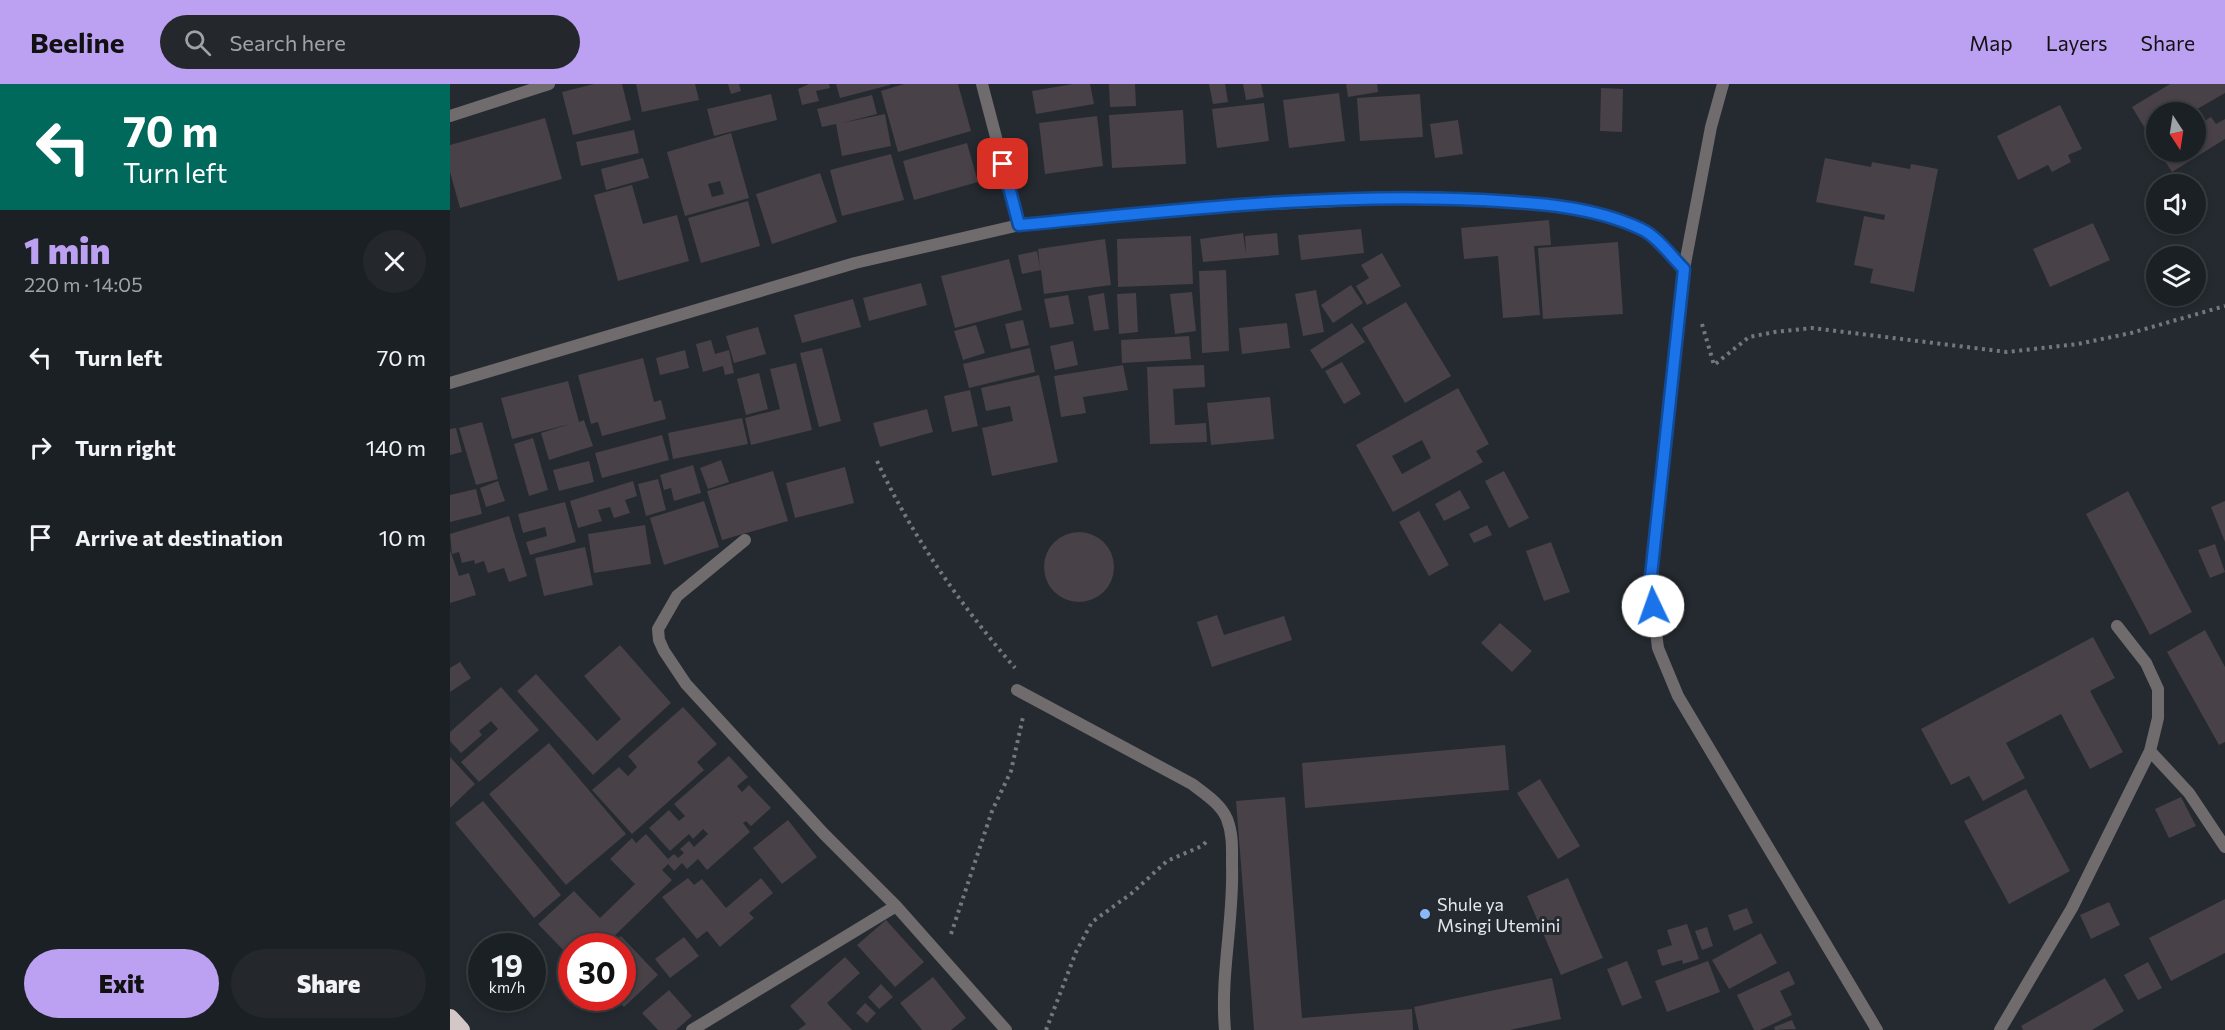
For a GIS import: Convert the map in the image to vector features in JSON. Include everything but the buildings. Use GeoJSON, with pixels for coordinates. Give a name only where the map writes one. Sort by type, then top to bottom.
{"type":"FeatureCollection","features":[{"type":"Feature","properties":{"kind":"highway"},"geometry":{"type":"LineString","coordinates":[[450,1018],[461,1030]]}},
{"type":"Feature","properties":{"kind":"street"},"geometry":{"type":"LineString","coordinates":[[450,116],[549,84]]}},
{"type":"Feature","properties":{"kind":"street"},"geometry":{"type":"LineString","coordinates":[[982,84],[1019,225]]}},
{"type":"Feature","properties":{"kind":"street"},"geometry":{"type":"LineString","coordinates":[[1723,84],[1711,127],[1684,269],[1650,585],[1658,648],[1678,696],[1877,1030]]}},
{"type":"Feature","properties":{"kind":"street"},"geometry":{"type":"LineString","coordinates":[[450,383],[855,263],[1019,225],[1245,205],[1425,197],[1510,201],[1591,211],[1645,230],[1684,269]]}},
{"type":"Feature","properties":{"kind":"street"},"geometry":{"type":"LineString","coordinates":[[745,540],[677,596],[658,629],[659,640],[686,684],[824,834],[896,906],[941,960],[1006,1030]]}},
{"type":"Feature","properties":{"kind":"street"},"geometry":{"type":"LineString","coordinates":[[2000,1030],[2072,908],[2150,751],[2158,718],[2158,689],[2146,663],[2117,626]]}},
{"type":"Feature","properties":{"kind":"street"},"geometry":{"type":"LineString","coordinates":[[1017,690],[1192,784],[1217,804],[1227,819],[1232,839],[1234,903],[1227,969],[1225,1030]]}},
{"type":"Feature","properties":{"kind":"street"},"geometry":{"type":"LineString","coordinates":[[2150,751],[2189,793],[2225,847]]}},
{"type":"Feature","properties":{"kind":"street"},"geometry":{"type":"LineString","coordinates":[[692,1030],[896,906]]}},
{"type":"Feature","properties":{"kind":"path"},"geometry":{"type":"LineString","coordinates":[[1701,322],[1714,365],[1749,338],[1775,332],[1812,328],[2007,352],[2078,344],[2131,333],[2225,306]]}},
{"type":"Feature","properties":{"kind":"path"},"geometry":{"type":"LineString","coordinates":[[877,461],[910,527],[945,580],[1022,676],[1017,690],[1023,716],[1011,771],[992,811],[963,907],[941,960]]}},
{"type":"Feature","properties":{"kind":"path"},"geometry":{"type":"LineString","coordinates":[[1046,1030],[1076,952],[1092,922],[1132,893],[1167,861],[1202,846],[1219,826],[1217,804]]}},
{"type":"Feature","properties":{"kind":"place","name":"Shule ya Msingi Utemini"},"geometry":{"type":"Point","coordinates":[1425,914]}},
{"type":"Feature","properties":{"kind":"route"},"geometry":{"type":"LineString","coordinates":[[1003,164],[1019,225],[1245,205],[1425,197],[1510,201],[1591,211],[1645,230],[1684,269],[1650,585],[1653,606]]}}]}
